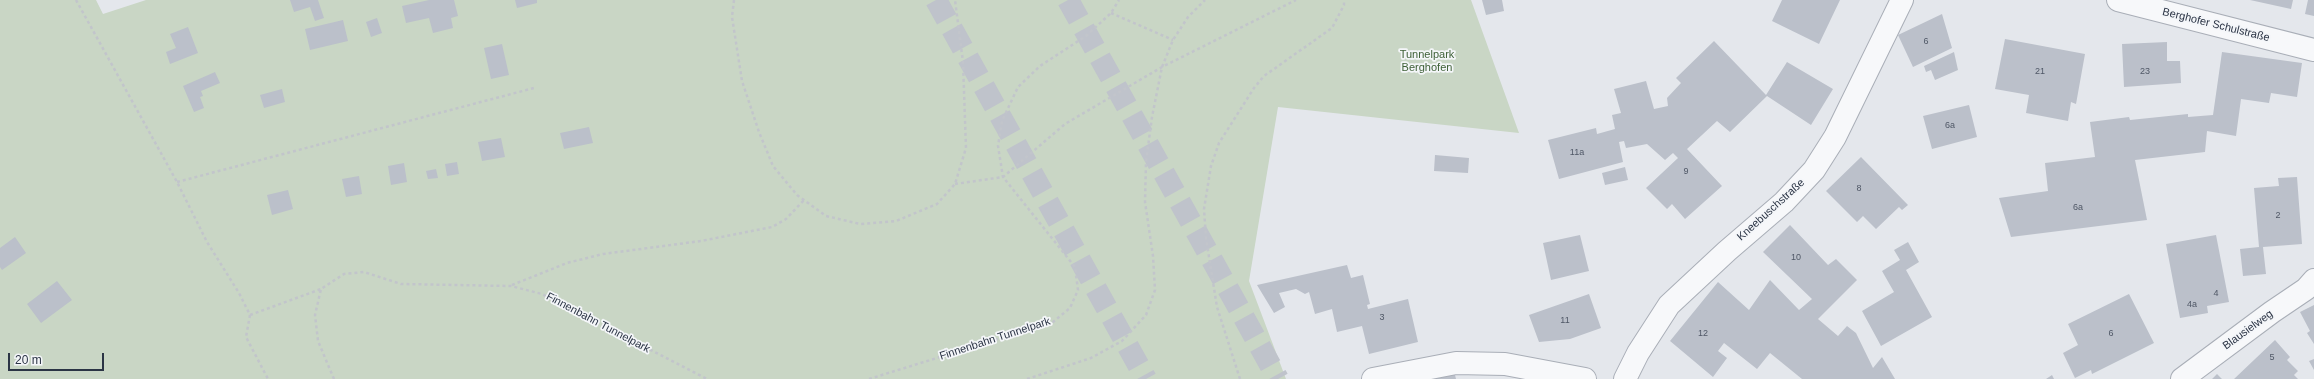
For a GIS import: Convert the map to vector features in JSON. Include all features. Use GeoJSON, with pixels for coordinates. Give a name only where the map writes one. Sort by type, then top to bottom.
{"type":"FeatureCollection","features":[{"type":"Feature","properties":{"kind":"street","name":"Kneebuschstraße"},"geometry":{"type":"LineString","coordinates":[[1625,379],[1638,353],[1669,305],[1726,251],[1784,202],[1814,170],[1834,137],[1902,0]]}},
{"type":"Feature","properties":{"kind":"street","name":"Berghofer Schulstraße"},"geometry":{"type":"LineString","coordinates":[[2118,0],[2314,50]]}},
{"type":"Feature","properties":{"kind":"street","name":"Blausielweg"},"geometry":{"type":"LineString","coordinates":[[2182,379],[2306,289],[2314,280]]}},
{"type":"Feature","properties":{"kind":"street"},"geometry":{"type":"LineString","coordinates":[[1373,379],[1456,363],[1505,364],[1585,379]]}},
{"type":"Feature","properties":{"kind":"path"},"geometry":{"type":"LineString","coordinates":[[76,0],[177,182],[207,242],[239,293],[250,315],[246,337],[268,379]]}},
{"type":"Feature","properties":{"kind":"path"},"geometry":{"type":"LineString","coordinates":[[734,0],[732,17],[742,81],[758,132],[774,166],[797,195],[826,216],[860,224],[896,221],[937,204],[955,184],[966,148],[963,62],[955,0]]}},
{"type":"Feature","properties":{"kind":"path"},"geometry":{"type":"LineString","coordinates":[[1002,177],[998,146],[1002,121],[1018,87],[1040,66],[1086,36],[1111,13],[1119,0]]}},
{"type":"Feature","properties":{"kind":"path"},"geometry":{"type":"LineString","coordinates":[[1027,379],[1091,358],[1122,341],[1146,315],[1155,290],[1153,256],[1145,202],[1146,162],[1152,117],[1162,67],[1173,40],[1188,17],[1204,0]]}},
{"type":"Feature","properties":{"kind":"path"},"geometry":{"type":"LineString","coordinates":[[955,184],[1002,177],[1065,124],[1162,67],[1296,0]]}},
{"type":"Feature","properties":{"kind":"path"},"geometry":{"type":"LineString","coordinates":[[1240,379],[1217,307],[1206,238],[1204,209],[1211,166],[1219,143],[1231,122],[1264,76],[1332,28],[1344,5],[1344,0]]}},
{"type":"Feature","properties":{"kind":"path"},"geometry":{"type":"LineString","coordinates":[[1111,13],[1173,40]]}},
{"type":"Feature","properties":{"kind":"path"},"geometry":{"type":"LineString","coordinates":[[177,182],[534,88]]}},
{"type":"Feature","properties":{"kind":"path","name":"Finnenbahn Tunnelpark"},"geometry":{"type":"LineString","coordinates":[[869,379],[1053,322],[1070,308],[1078,290],[1075,267],[1002,177]]}},
{"type":"Feature","properties":{"kind":"path"},"geometry":{"type":"LineString","coordinates":[[511,286],[561,266],[603,254],[700,241],[772,227],[786,219],[804,200]]}},
{"type":"Feature","properties":{"kind":"path","name":"Finnenbahn Tunnelpark"},"geometry":{"type":"LineString","coordinates":[[250,315],[321,289],[344,274],[364,272],[401,284],[511,286],[542,294],[707,379]]}},
{"type":"Feature","properties":{"kind":"path"},"geometry":{"type":"LineString","coordinates":[[321,289],[315,314],[318,341],[334,379]]}},
{"type":"Feature","properties":{"kind":"green space","name":"Tunnelpark Berghofen"},"geometry":{"type":"Polygon","coordinates":[[[0,0],[96,0],[103,14],[146,0],[1471,0],[1519,133],[1278,107],[1249,281],[1286,379],[0,379],[0,0]]]}},
{"type":"Feature","properties":{"kind":"building"},"geometry":{"type":"Polygon","coordinates":[[[290,0],[318,0],[324,18],[315,21],[310,7],[294,12],[290,0]]]}},
{"type":"Feature","properties":{"kind":"building"},"geometry":{"type":"Polygon","coordinates":[[[429,0],[454,0],[458,16],[451,18],[453,28],[433,33],[429,18],[406,23],[402,6],[429,0]]]}},
{"type":"Feature","properties":{"kind":"building"},"geometry":{"type":"Polygon","coordinates":[[[515,0],[537,0],[537,3],[517,8],[515,0]]]}},
{"type":"Feature","properties":{"kind":"building"},"geometry":{"type":"Polygon","coordinates":[[[1482,0],[1502,0],[1504,11],[1486,15],[1482,0]]]}},
{"type":"Feature","properties":{"kind":"building"},"geometry":{"type":"Polygon","coordinates":[[[1782,0],[1840,0],[1819,44],[1772,21],[1782,0]]]}},
{"type":"Feature","properties":{"kind":"building"},"geometry":{"type":"Polygon","coordinates":[[[2250,0],[2293,0],[2291,9],[2250,0]]]}},
{"type":"Feature","properties":{"kind":"building"},"geometry":{"type":"Polygon","coordinates":[[[2308,0],[2314,0],[2314,16],[2305,14],[2308,0]]]}},
{"type":"Feature","properties":{"kind":"building"},"geometry":{"type":"Polygon","coordinates":[[[1942,14],[1952,48],[1913,67],[1898,35],[1942,14]]]}},
{"type":"Feature","properties":{"kind":"building"},"geometry":{"type":"Polygon","coordinates":[[[377,18],[382,33],[371,37],[366,22],[377,18]]]}},
{"type":"Feature","properties":{"kind":"building"},"geometry":{"type":"Polygon","coordinates":[[[343,20],[348,41],[310,50],[305,29],[343,20]]]}},
{"type":"Feature","properties":{"kind":"building"},"geometry":{"type":"Polygon","coordinates":[[[188,27],[198,53],[170,64],[166,52],[176,48],[170,34],[188,27]]]}},
{"type":"Feature","properties":{"kind":"building"},"geometry":{"type":"Polygon","coordinates":[[[2005,39],[2085,54],[2076,104],[2071,102],[2068,121],[2026,113],[2029,95],[1995,89],[2005,39]]]}},
{"type":"Feature","properties":{"kind":"building"},"geometry":{"type":"Polygon","coordinates":[[[1714,41],[1766,95],[1787,62],[1833,89],[1811,125],[1767,96],[1730,132],[1717,121],[1687,149],[1722,186],[1685,219],[1672,204],[1667,209],[1646,188],[1678,158],[1673,153],[1665,160],[1647,144],[1626,148],[1624,141],[1619,142],[1623,162],[1559,179],[1548,140],[1596,128],[1597,134],[1615,129],[1612,115],[1621,113],[1614,89],[1646,81],[1654,109],[1668,106],[1667,98],[1681,83],[1676,78],[1714,41]]]}},
{"type":"Feature","properties":{"kind":"building"},"geometry":{"type":"Polygon","coordinates":[[[2167,42],[2167,61],[2180,61],[2181,83],[2124,87],[2122,44],[2167,42]]]}},
{"type":"Feature","properties":{"kind":"building"},"geometry":{"type":"Polygon","coordinates":[[[502,44],[509,75],[491,79],[484,48],[502,44]]]}},
{"type":"Feature","properties":{"kind":"building"},"geometry":{"type":"Polygon","coordinates":[[[1954,52],[1958,70],[1935,80],[1931,70],[1926,72],[1924,66],[1954,52]]]}},
{"type":"Feature","properties":{"kind":"building"},"geometry":{"type":"Polygon","coordinates":[[[2222,52],[2302,63],[2297,97],[2271,93],[2269,103],[2241,99],[2236,136],[2207,131],[2205,152],[2135,160],[2147,220],[2011,237],[1999,198],[2048,191],[2045,163],[2095,157],[2090,122],[2129,117],[2130,120],[2188,114],[2188,117],[2213,115],[2222,52]]]}},
{"type":"Feature","properties":{"kind":"building"},"geometry":{"type":"Polygon","coordinates":[[[215,72],[220,83],[201,91],[203,96],[200,97],[204,108],[194,112],[183,86],[215,72]]]}},
{"type":"Feature","properties":{"kind":"building"},"geometry":{"type":"Polygon","coordinates":[[[282,89],[285,102],[264,108],[260,95],[282,89]]]}},
{"type":"Feature","properties":{"kind":"building"},"geometry":{"type":"Polygon","coordinates":[[[1969,105],[1977,137],[1932,149],[1923,116],[1969,105]]]}},
{"type":"Feature","properties":{"kind":"building"},"geometry":{"type":"Polygon","coordinates":[[[589,127],[593,143],[564,149],[560,133],[589,127]]]}},
{"type":"Feature","properties":{"kind":"building"},"geometry":{"type":"Polygon","coordinates":[[[501,138],[505,157],[482,161],[478,142],[501,138]]]}},
{"type":"Feature","properties":{"kind":"building"},"geometry":{"type":"Polygon","coordinates":[[[1435,155],[1469,158],[1468,173],[1434,171],[1435,155]]]}},
{"type":"Feature","properties":{"kind":"building"},"geometry":{"type":"Polygon","coordinates":[[[1861,157],[1908,205],[1902,210],[1899,207],[1876,229],[1863,216],[1857,222],[1826,191],[1861,157]]]}},
{"type":"Feature","properties":{"kind":"building"},"geometry":{"type":"Polygon","coordinates":[[[457,162],[459,174],[447,176],[445,164],[457,162]]]}},
{"type":"Feature","properties":{"kind":"building"},"geometry":{"type":"Polygon","coordinates":[[[404,163],[407,182],[391,185],[388,166],[404,163]]]}},
{"type":"Feature","properties":{"kind":"building"},"geometry":{"type":"Polygon","coordinates":[[[1625,167],[1628,180],[1605,185],[1602,173],[1625,167]]]}},
{"type":"Feature","properties":{"kind":"building"},"geometry":{"type":"Polygon","coordinates":[[[436,169],[438,178],[428,179],[426,171],[436,169]]]}},
{"type":"Feature","properties":{"kind":"building"},"geometry":{"type":"Polygon","coordinates":[[[359,176],[362,194],[346,197],[342,179],[359,176]]]}},
{"type":"Feature","properties":{"kind":"building"},"geometry":{"type":"Polygon","coordinates":[[[2297,177],[2302,244],[2263,247],[2266,274],[2243,276],[2240,249],[2259,247],[2254,188],[2279,186],[2278,178],[2297,177]]]}},
{"type":"Feature","properties":{"kind":"building"},"geometry":{"type":"Polygon","coordinates":[[[288,190],[293,209],[272,215],[267,195],[288,190]]]}},
{"type":"Feature","properties":{"kind":"building"},"geometry":{"type":"Polygon","coordinates":[[[1790,225],[1828,265],[1836,259],[1857,280],[1818,319],[1838,336],[1847,326],[1856,333],[1873,368],[1882,357],[1895,379],[1802,379],[1770,353],[1757,369],[1724,343],[1718,351],[1727,358],[1713,377],[1670,341],[1718,282],[1749,310],[1770,280],[1799,310],[1812,299],[1763,252],[1790,225]]]}},
{"type":"Feature","properties":{"kind":"building"},"geometry":{"type":"Polygon","coordinates":[[[1580,235],[1589,271],[1551,280],[1543,243],[1580,235]]]}},
{"type":"Feature","properties":{"kind":"building"},"geometry":{"type":"Polygon","coordinates":[[[2216,235],[2229,302],[2207,306],[2208,313],[2180,318],[2166,244],[2216,235]]]}},
{"type":"Feature","properties":{"kind":"building"},"geometry":{"type":"Polygon","coordinates":[[[15,237],[26,253],[2,270],[0,267],[0,248],[15,237]]]}},
{"type":"Feature","properties":{"kind":"building"},"geometry":{"type":"Polygon","coordinates":[[[1908,242],[1919,262],[1906,270],[1932,317],[1881,346],[1862,311],[1894,292],[1882,271],[1900,260],[1894,250],[1908,242]]]}},
{"type":"Feature","properties":{"kind":"building"},"geometry":{"type":"Polygon","coordinates":[[[1347,265],[1351,278],[1363,275],[1370,304],[1367,305],[1368,309],[1408,299],[1418,342],[1369,354],[1362,326],[1337,332],[1332,309],[1315,314],[1309,292],[1305,294],[1296,289],[1279,293],[1285,307],[1274,313],[1257,285],[1347,265]]]}},
{"type":"Feature","properties":{"kind":"building"},"geometry":{"type":"Polygon","coordinates":[[[57,281],[72,300],[41,323],[27,304],[57,281]]]}},
{"type":"Feature","properties":{"kind":"building"},"geometry":{"type":"Polygon","coordinates":[[[1589,294],[1601,328],[1570,339],[1539,342],[1529,315],[1589,294]]]}},
{"type":"Feature","properties":{"kind":"building"},"geometry":{"type":"Polygon","coordinates":[[[2129,294],[2154,343],[2092,374],[2091,370],[2075,378],[2063,353],[2078,345],[2068,324],[2129,294]]]}},
{"type":"Feature","properties":{"kind":"building"},"geometry":{"type":"Polygon","coordinates":[[[2314,305],[2314,344],[2307,333],[2310,331],[2300,312],[2314,305]]]}},
{"type":"Feature","properties":{"kind":"building"},"geometry":{"type":"Polygon","coordinates":[[[2275,340],[2290,357],[2287,360],[2298,371],[2294,375],[2298,379],[2234,379],[2275,340]]]}},
{"type":"Feature","properties":{"kind":"building"},"geometry":{"type":"Polygon","coordinates":[[[2314,359],[2314,370],[2309,361],[2314,359]]]}},
{"type":"Feature","properties":{"kind":"building"},"geometry":{"type":"Polygon","coordinates":[[[2217,374],[2222,379],[2212,379],[2217,374]]]}},
{"type":"Feature","properties":{"kind":"building"},"geometry":{"type":"Polygon","coordinates":[[[1455,375],[1456,379],[1437,379],[1437,378],[1455,375]]]}},
{"type":"Feature","properties":{"kind":"building"},"geometry":{"type":"Polygon","coordinates":[[[2052,375],[2054,379],[2046,379],[2052,375]]]}},
{"type":"Feature","properties":{"kind":"tunnel"},"geometry":{"type":"LineString","coordinates":[[936,0],[1146,379]]}},
{"type":"Feature","properties":{"kind":"tunnel"},"geometry":{"type":"LineString","coordinates":[[1068,0],[1278,379]]}}]}
